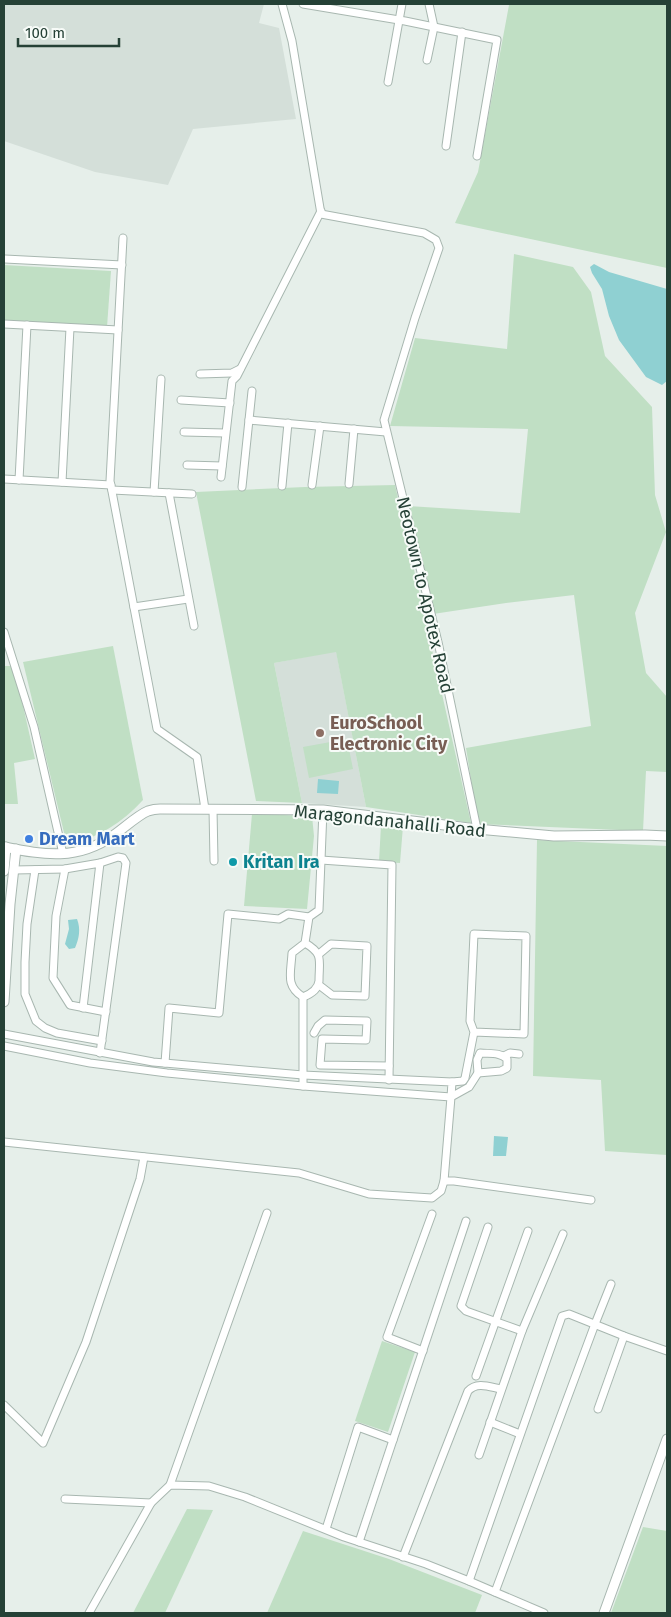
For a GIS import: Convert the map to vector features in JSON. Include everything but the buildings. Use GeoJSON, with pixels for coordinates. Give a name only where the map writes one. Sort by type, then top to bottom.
{"type":"FeatureCollection","features":[{"type":"Feature","properties":{"kind":"street"},"geometry":{"type":"LineString","coordinates":[[221,476],[232,380],[240,370],[321,212],[292,41],[282,4]]}},
{"type":"Feature","properties":{"kind":"street"},"geometry":{"type":"LineString","coordinates":[[304,4],[334,6],[497,40],[477,156]]}},
{"type":"Feature","properties":{"kind":"street"},"geometry":{"type":"LineString","coordinates":[[388,82],[402,4]]}},
{"type":"Feature","properties":{"kind":"street"},"geometry":{"type":"LineString","coordinates":[[427,60],[434,27],[429,4]]}},
{"type":"Feature","properties":{"kind":"street"},"geometry":{"type":"LineString","coordinates":[[446,146],[462,32]]}},
{"type":"Feature","properties":{"kind":"street","name":"Neotown to Apotex Road"},"geometry":{"type":"LineString","coordinates":[[321,212],[424,233],[436,240],[439,248],[415,318],[384,420],[438,642],[477,829]]}},
{"type":"Feature","properties":{"kind":"street"},"geometry":{"type":"LineString","coordinates":[[123,238],[112,488],[157,730],[197,757],[209,809],[214,860]]}},
{"type":"Feature","properties":{"kind":"street"},"geometry":{"type":"LineString","coordinates":[[5,259],[122,265]]}},
{"type":"Feature","properties":{"kind":"street"},"geometry":{"type":"LineString","coordinates":[[4,324],[118,330]]}},
{"type":"Feature","properties":{"kind":"street"},"geometry":{"type":"LineString","coordinates":[[19,480],[27,325]]}},
{"type":"Feature","properties":{"kind":"street"},"geometry":{"type":"LineString","coordinates":[[62,482],[70,328]]}},
{"type":"Feature","properties":{"kind":"street"},"geometry":{"type":"LineString","coordinates":[[200,374],[225,374],[240,370]]}},
{"type":"Feature","properties":{"kind":"street"},"geometry":{"type":"LineString","coordinates":[[154,492],[161,379]]}},
{"type":"Feature","properties":{"kind":"street"},"geometry":{"type":"LineString","coordinates":[[242,487],[252,390]]}},
{"type":"Feature","properties":{"kind":"street"},"geometry":{"type":"LineString","coordinates":[[181,400],[230,403]]}},
{"type":"Feature","properties":{"kind":"street"},"geometry":{"type":"LineString","coordinates":[[249,420],[386,432]]}},
{"type":"Feature","properties":{"kind":"street"},"geometry":{"type":"LineString","coordinates":[[282,486],[288,423]]}},
{"type":"Feature","properties":{"kind":"street"},"geometry":{"type":"LineString","coordinates":[[312,485],[320,426]]}},
{"type":"Feature","properties":{"kind":"street"},"geometry":{"type":"LineString","coordinates":[[349,484],[354,429]]}},
{"type":"Feature","properties":{"kind":"street"},"geometry":{"type":"LineString","coordinates":[[184,432],[226,433]]}},
{"type":"Feature","properties":{"kind":"street"},"geometry":{"type":"LineString","coordinates":[[187,465],[222,466]]}},
{"type":"Feature","properties":{"kind":"street"},"geometry":{"type":"LineString","coordinates":[[4,479],[62,482],[154,492],[192,494]]}},
{"type":"Feature","properties":{"kind":"street"},"geometry":{"type":"LineString","coordinates":[[169,493],[194,626]]}},
{"type":"Feature","properties":{"kind":"street"},"geometry":{"type":"LineString","coordinates":[[134,607],[188,599]]}},
{"type":"Feature","properties":{"kind":"street"},"geometry":{"type":"LineString","coordinates":[[4,632],[34,727],[63,854]]}},
{"type":"Feature","properties":{"kind":"street","name":"Maragondanahalli Road"},"geometry":{"type":"LineString","coordinates":[[5,847],[42,854],[85,851],[103,843],[148,811],[160,809],[323,810],[477,829],[554,836],[667,836]]}},
{"type":"Feature","properties":{"kind":"street"},"geometry":{"type":"LineString","coordinates":[[165,1063],[169,1008],[219,1013],[228,914],[279,919],[288,914],[309,917],[319,910],[323,810]]}},
{"type":"Feature","properties":{"kind":"street"},"geometry":{"type":"LineString","coordinates":[[4,871],[5,847]]}},
{"type":"Feature","properties":{"kind":"street"},"geometry":{"type":"LineString","coordinates":[[4,1002],[17,868],[16,849]]}},
{"type":"Feature","properties":{"kind":"street"},"geometry":{"type":"LineString","coordinates":[[17,868],[35,870],[65,869],[100,863],[118,857],[123,858],[126,863],[100,1053]]}},
{"type":"Feature","properties":{"kind":"street"},"geometry":{"type":"LineString","coordinates":[[321,860],[392,865],[388,1080]]}},
{"type":"Feature","properties":{"kind":"street"},"geometry":{"type":"LineString","coordinates":[[83,1008],[100,863]]}},
{"type":"Feature","properties":{"kind":"street"},"geometry":{"type":"LineString","coordinates":[[65,869],[56,916],[54,978],[70,1005],[106,1012]]}},
{"type":"Feature","properties":{"kind":"street"},"geometry":{"type":"LineString","coordinates":[[35,870],[27,924],[24,994],[36,1021],[45,1028],[57,1033],[102,1043]]}},
{"type":"Feature","properties":{"kind":"street"},"geometry":{"type":"LineString","coordinates":[[304,997],[295,992],[291,983],[292,954],[305,943],[309,917]]}},
{"type":"Feature","properties":{"kind":"street"},"geometry":{"type":"LineString","coordinates":[[4,1034],[100,1053],[165,1063],[303,1075],[388,1080],[464,1081],[474,1032],[470,1021],[474,934],[526,936],[524,1034],[474,1032]]}},
{"type":"Feature","properties":{"kind":"street"},"geometry":{"type":"LineString","coordinates":[[304,997],[313,993],[318,985],[319,954],[305,943]]}},
{"type":"Feature","properties":{"kind":"street"},"geometry":{"type":"LineString","coordinates":[[318,985],[332,996],[365,996],[367,946],[332,944],[319,954]]}},
{"type":"Feature","properties":{"kind":"street"},"geometry":{"type":"LineString","coordinates":[[303,1086],[304,997]]}},
{"type":"Feature","properties":{"kind":"street"},"geometry":{"type":"LineString","coordinates":[[303,1032],[314,1033],[322,1039],[366,1040],[367,1021],[326,1020],[318,1026],[314,1033]]}},
{"type":"Feature","properties":{"kind":"street"},"geometry":{"type":"LineString","coordinates":[[322,1039],[320,1065],[389,1066]]}},
{"type":"Feature","properties":{"kind":"street"},"geometry":{"type":"LineString","coordinates":[[4,1046],[90,1064],[167,1073],[303,1086],[451,1097],[469,1087],[478,1073],[476,1060],[480,1054],[500,1054],[507,1059],[508,1064],[505,1070],[478,1073]]}},
{"type":"Feature","properties":{"kind":"street"},"geometry":{"type":"LineString","coordinates":[[504,1056],[510,1053],[519,1054]]}},
{"type":"Feature","properties":{"kind":"street"},"geometry":{"type":"LineString","coordinates":[[4,1142],[299,1173],[369,1194],[432,1198],[441,1191],[444,1181],[452,1082]]}},
{"type":"Feature","properties":{"kind":"street"},"geometry":{"type":"LineString","coordinates":[[4,1406],[43,1443],[86,1342],[140,1179],[144,1157]]}},
{"type":"Feature","properties":{"kind":"street"},"geometry":{"type":"LineString","coordinates":[[444,1181],[454,1180],[591,1200]]}},
{"type":"Feature","properties":{"kind":"street"},"geometry":{"type":"LineString","coordinates":[[88,1613],[151,1503],[170,1485],[267,1213]]}},
{"type":"Feature","properties":{"kind":"street"},"geometry":{"type":"LineString","coordinates":[[423,1351],[387,1337],[432,1214]]}},
{"type":"Feature","properties":{"kind":"street"},"geometry":{"type":"LineString","coordinates":[[359,1542],[466,1221]]}},
{"type":"Feature","properties":{"kind":"street"},"geometry":{"type":"LineString","coordinates":[[488,1227],[461,1306],[466,1311],[522,1331]]}},
{"type":"Feature","properties":{"kind":"street"},"geometry":{"type":"LineString","coordinates":[[476,1376],[528,1231]]}},
{"type":"Feature","properties":{"kind":"street"},"geometry":{"type":"LineString","coordinates":[[478,1455],[522,1331],[563,1234]]}},
{"type":"Feature","properties":{"kind":"street"},"geometry":{"type":"LineString","coordinates":[[495,1592],[595,1324],[612,1284]]}},
{"type":"Feature","properties":{"kind":"street"},"geometry":{"type":"LineString","coordinates":[[469,1580],[562,1316],[569,1314],[667,1351]]}},
{"type":"Feature","properties":{"kind":"street"},"geometry":{"type":"LineString","coordinates":[[598,1409],[624,1336]]}},
{"type":"Feature","properties":{"kind":"street"},"geometry":{"type":"LineString","coordinates":[[403,1557],[468,1391],[475,1385],[501,1389]]}},
{"type":"Feature","properties":{"kind":"street"},"geometry":{"type":"LineString","coordinates":[[490,1422],[520,1434]]}},
{"type":"Feature","properties":{"kind":"street"},"geometry":{"type":"LineString","coordinates":[[326,1529],[358,1427],[393,1440]]}},
{"type":"Feature","properties":{"kind":"street"},"geometry":{"type":"LineString","coordinates":[[604,1613],[667,1439]]}},
{"type":"Feature","properties":{"kind":"street"},"geometry":{"type":"LineString","coordinates":[[170,1485],[210,1486],[245,1497],[359,1542],[469,1580],[544,1613]]}},
{"type":"Feature","properties":{"kind":"street"},"geometry":{"type":"LineString","coordinates":[[65,1500],[151,1503]]}},
{"type":"Feature","properties":{"kind":"shaded area"},"geometry":{"type":"Polygon","coordinates":[[[4,4],[264,4],[259,23],[279,28],[296,119],[193,129],[168,185],[95,172],[4,141],[4,4]]]}},
{"type":"Feature","properties":{"kind":"shaded area","name":"EuroSchool Electronic City"},"geometry":{"type":"Polygon","coordinates":[[[336,651],[366,807],[302,803],[274,663],[336,651]]]}},
{"type":"Feature","properties":{"kind":"green space"},"geometry":{"type":"Polygon","coordinates":[[[505,4],[667,4],[667,268],[455,223],[478,172],[509,5],[505,4]]]}},
{"type":"Feature","properties":{"kind":"green space"},"geometry":{"type":"Polygon","coordinates":[[[514,254],[573,267],[591,292],[605,356],[652,407],[655,495],[666,532],[635,613],[646,673],[667,697],[667,772],[646,771],[643,831],[478,824],[466,748],[591,726],[574,595],[433,614],[408,506],[520,513],[528,429],[390,426],[415,338],[507,349],[514,254]]]}},
{"type":"Feature","properties":{"kind":"green space"},"geometry":{"type":"Polygon","coordinates":[[[4,265],[111,271],[107,327],[4,321],[4,265]]]}},
{"type":"Feature","properties":{"kind":"green space"},"geometry":{"type":"Polygon","coordinates":[[[395,485],[471,823],[366,807],[336,652],[274,663],[302,803],[256,801],[196,492],[395,485]]]}},
{"type":"Feature","properties":{"kind":"green space"},"geometry":{"type":"Polygon","coordinates":[[[113,646],[143,800],[127,816],[99,834],[67,845],[23,662],[113,646]]]}},
{"type":"Feature","properties":{"kind":"green space"},"geometry":{"type":"Polygon","coordinates":[[[4,666],[14,666],[35,759],[14,763],[18,804],[4,804],[4,666]]]}},
{"type":"Feature","properties":{"kind":"green space"},"geometry":{"type":"Polygon","coordinates":[[[347,739],[353,769],[309,778],[303,747],[347,739]]]}},
{"type":"Feature","properties":{"kind":"green space"},"geometry":{"type":"Polygon","coordinates":[[[252,814],[312,816],[314,836],[307,909],[244,906],[252,814]]]}},
{"type":"Feature","properties":{"kind":"green space"},"geometry":{"type":"Polygon","coordinates":[[[381,825],[403,826],[400,863],[379,862],[381,825]]]}},
{"type":"Feature","properties":{"kind":"green space"},"geometry":{"type":"Polygon","coordinates":[[[537,840],[667,846],[667,1155],[605,1151],[601,1080],[533,1076],[537,840]]]}},
{"type":"Feature","properties":{"kind":"green space"},"geometry":{"type":"Polygon","coordinates":[[[382,1341],[415,1352],[388,1432],[355,1421],[382,1341]]]}},
{"type":"Feature","properties":{"kind":"green space"},"geometry":{"type":"Polygon","coordinates":[[[187,1509],[213,1510],[165,1613],[133,1613],[187,1509]]]}},
{"type":"Feature","properties":{"kind":"green space"},"geometry":{"type":"Polygon","coordinates":[[[643,1527],[667,1531],[667,1613],[611,1613],[643,1527]]]}},
{"type":"Feature","properties":{"kind":"green space"},"geometry":{"type":"Polygon","coordinates":[[[303,1531],[389,1559],[482,1595],[475,1613],[267,1613],[303,1531]]]}},
{"type":"Feature","properties":{"kind":"water"},"geometry":{"type":"Polygon","coordinates":[[[594,264],[609,272],[667,289],[667,381],[662,385],[646,377],[619,340],[609,316],[602,289],[590,267],[594,264]]]}},
{"type":"Feature","properties":{"kind":"water"},"geometry":{"type":"Polygon","coordinates":[[[318,779],[339,781],[338,794],[317,793],[318,779]]]}},
{"type":"Feature","properties":{"kind":"water"},"geometry":{"type":"Polygon","coordinates":[[[77,919],[78,941],[75,948],[69,949],[65,944],[69,929],[68,920],[77,919]]]}},
{"type":"Feature","properties":{"kind":"water"},"geometry":{"type":"Polygon","coordinates":[[[494,1136],[508,1137],[506,1156],[493,1156],[494,1136]]]}},
{"type":"Feature","properties":{"kind":"place","name":"EuroSchool Electronic City"},"geometry":{"type":"Point","coordinates":[320,733]}},
{"type":"Feature","properties":{"kind":"place","name":"Dream Mart"},"geometry":{"type":"Point","coordinates":[29,839]}},
{"type":"Feature","properties":{"kind":"place","name":"Kritan Ira"},"geometry":{"type":"Point","coordinates":[233,862]}}]}
